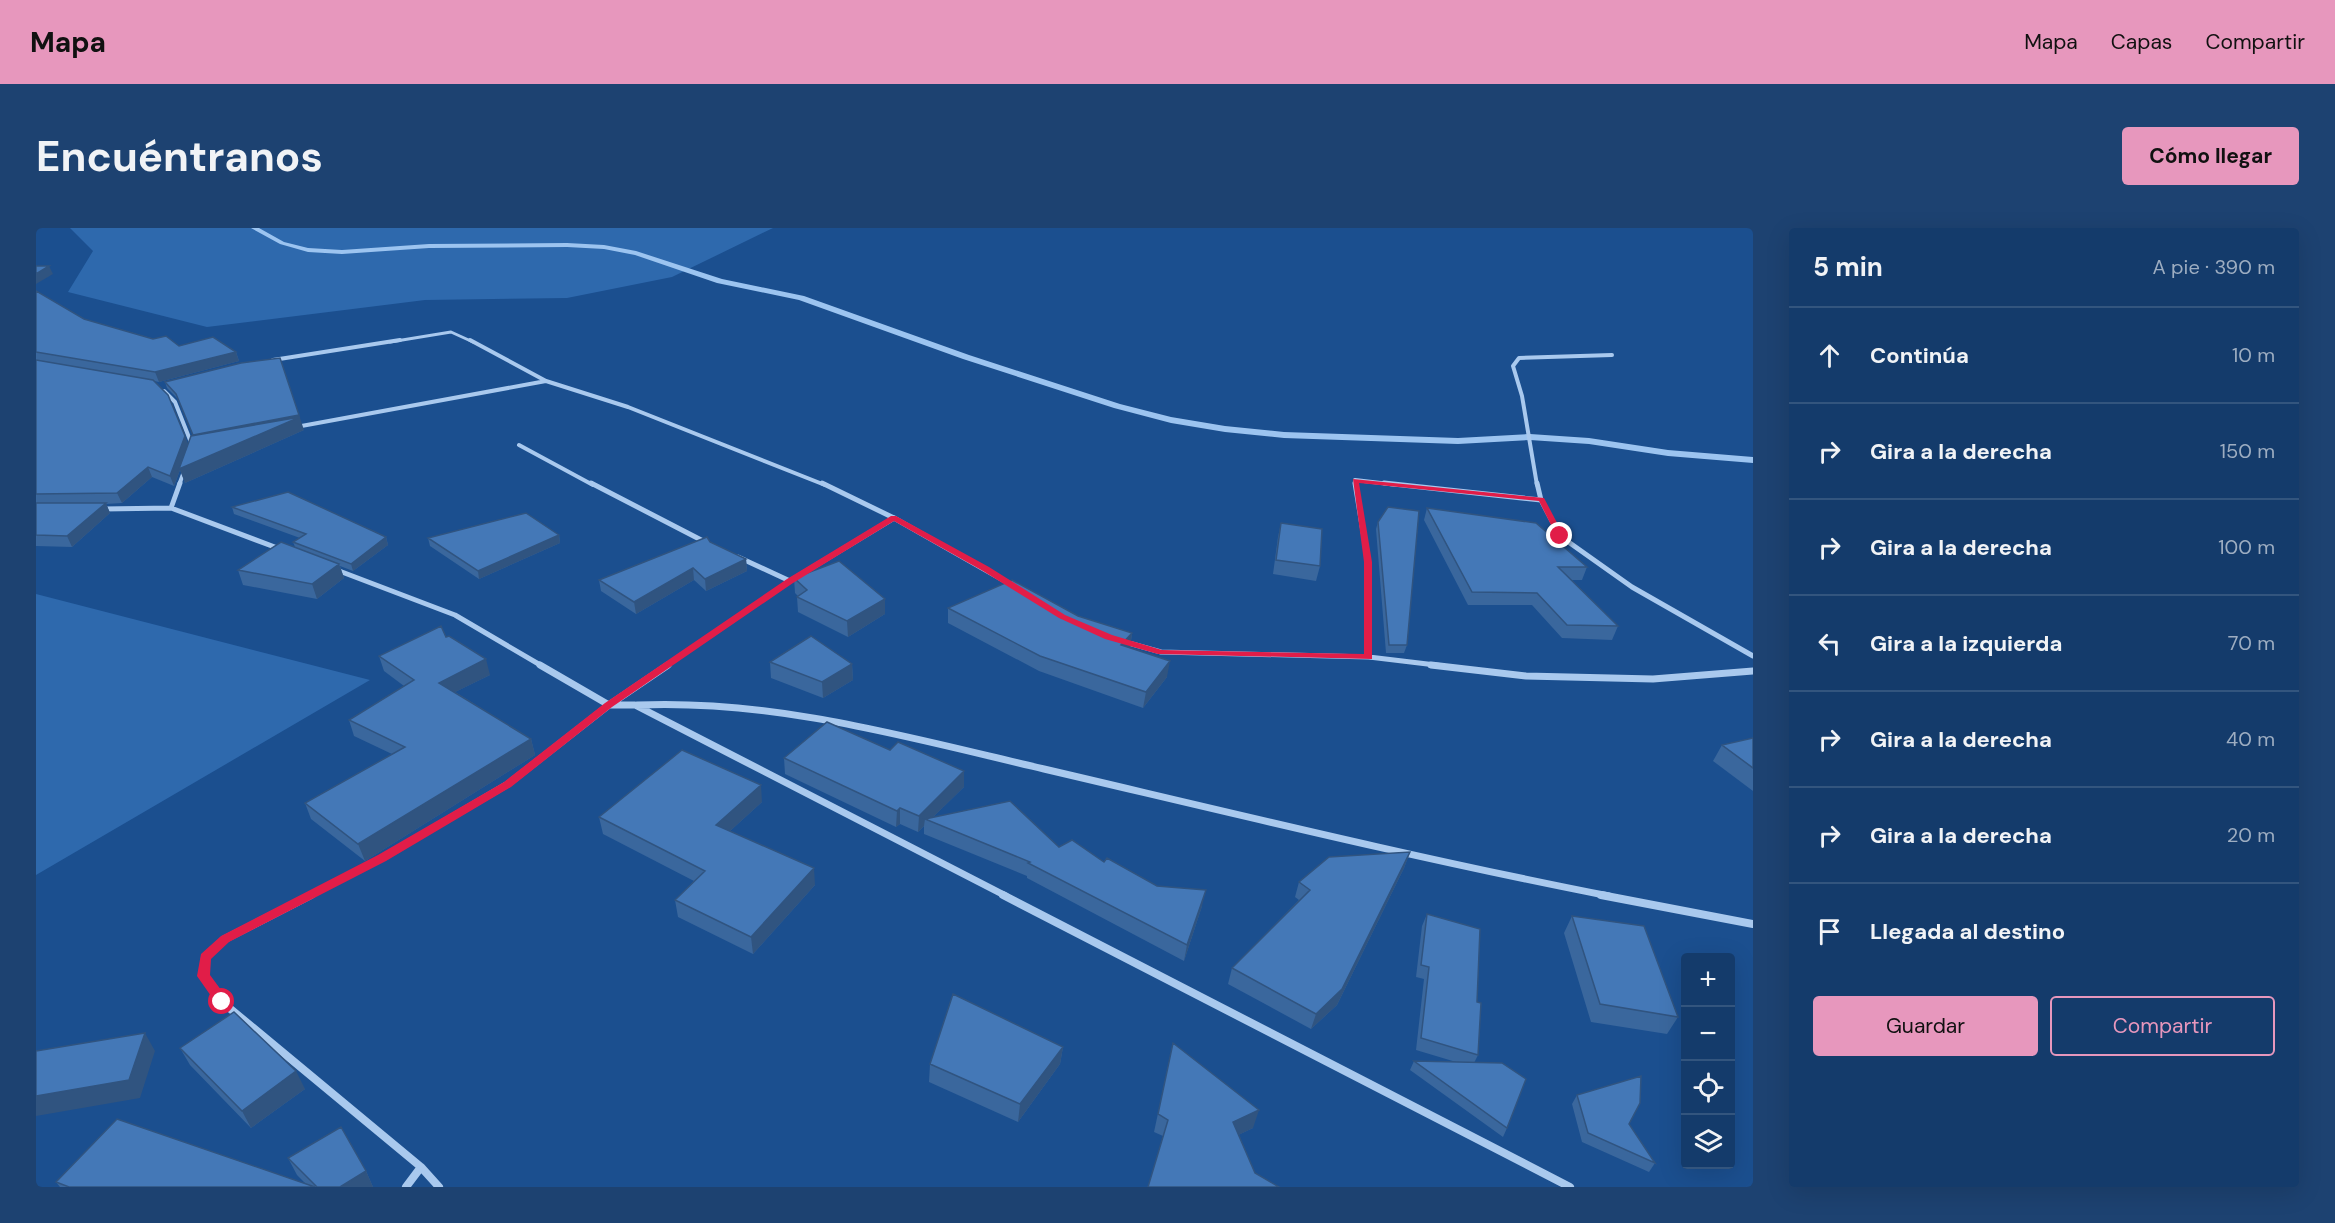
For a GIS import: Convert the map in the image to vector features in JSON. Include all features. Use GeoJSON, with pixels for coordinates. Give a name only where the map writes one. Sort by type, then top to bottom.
{"type":"FeatureCollection","features":[{"type":"Feature","properties":{"kind":"street"},"geometry":{"type":"LineString","coordinates":[[265,361],[451,332],[486,347],[546,381],[628,407],[839,490],[894,518],[1014,587]]}},
{"type":"Feature","properties":{"kind":"street"},"geometry":{"type":"LineString","coordinates":[[1612,355],[1520,358],[1513,366],[1522,396],[1534,473],[1541,500],[1560,536],[1632,587],[1753,656]]}},
{"type":"Feature","properties":{"kind":"street"},"geometry":{"type":"LineString","coordinates":[[287,429],[546,381]]}},
{"type":"Feature","properties":{"kind":"street"},"geometry":{"type":"LineString","coordinates":[[159,386],[175,402],[193,446],[171,508]]}},
{"type":"Feature","properties":{"kind":"street"},"geometry":{"type":"LineString","coordinates":[[193,446],[204,444]]}},
{"type":"Feature","properties":{"kind":"street"},"geometry":{"type":"LineString","coordinates":[[519,445],[671,526],[714,546]]}},
{"type":"Feature","properties":{"kind":"street"},"geometry":{"type":"LineString","coordinates":[[1369,657],[1368,562],[1355,480],[1541,500]]}},
{"type":"Feature","properties":{"kind":"street"},"geometry":{"type":"LineString","coordinates":[[92,509],[171,508],[291,553]]}},
{"type":"Feature","properties":{"kind":"street"},"geometry":{"type":"LineString","coordinates":[[439,1187],[422,1167],[222,1002],[204,976],[205,957],[225,939],[382,858],[508,784],[609,705],[790,581],[894,518]]}},
{"type":"Feature","properties":{"kind":"street"},"geometry":{"type":"LineString","coordinates":[[736,556],[790,581]]}},
{"type":"Feature","properties":{"kind":"street"},"geometry":{"type":"LineString","coordinates":[[324,566],[455,615],[609,705],[686,703],[782,712],[952,748],[1490,873],[1753,924]]}},
{"type":"Feature","properties":{"kind":"street"},"geometry":{"type":"LineString","coordinates":[[1119,640],[1161,652],[1369,657],[1526,676],[1653,679],[1753,671]]}},
{"type":"Feature","properties":{"kind":"street"},"geometry":{"type":"LineString","coordinates":[[635,705],[1570,1187]]}},
{"type":"Feature","properties":{"kind":"street"},"geometry":{"type":"LineString","coordinates":[[406,1187],[422,1167]]}},
{"type":"Feature","properties":{"kind":"shaded area"},"geometry":{"type":"Polygon","coordinates":[[[70,228],[773,228],[672,277],[567,298],[425,300],[207,327],[68,292],[93,251],[70,228]]]}},
{"type":"Feature","properties":{"kind":"shaded area"},"geometry":{"type":"Polygon","coordinates":[[[36,594],[370,680],[36,875],[36,594]]]}},
{"type":"Feature","properties":{"kind":"building"},"geometry":{"type":"Polygon","coordinates":[[[36,266],[49,266],[36,274],[36,266]]]}},
{"type":"Feature","properties":{"kind":"building"},"geometry":{"type":"Polygon","coordinates":[[[36,291],[84,319],[153,339],[166,336],[179,346],[213,337],[236,352],[155,372],[36,352],[36,291]]]}},
{"type":"Feature","properties":{"kind":"building"},"geometry":{"type":"Polygon","coordinates":[[[280,358],[299,415],[193,435],[176,394],[165,382],[241,363],[280,358]]]}},
{"type":"Feature","properties":{"kind":"building"},"geometry":{"type":"Polygon","coordinates":[[[36,360],[153,380],[168,395],[185,436],[170,476],[148,467],[117,493],[36,494],[36,360]]]}},
{"type":"Feature","properties":{"kind":"building"},"geometry":{"type":"Polygon","coordinates":[[[300,417],[179,469],[191,436],[300,417]]]}},
{"type":"Feature","properties":{"kind":"building"},"geometry":{"type":"Polygon","coordinates":[[[288,492],[386,537],[351,564],[293,542],[306,534],[232,507],[288,492]]]}},
{"type":"Feature","properties":{"kind":"building"},"geometry":{"type":"Polygon","coordinates":[[[36,503],[106,503],[67,536],[36,535],[36,503]]]}},
{"type":"Feature","properties":{"kind":"building"},"geometry":{"type":"Polygon","coordinates":[[[1388,507],[1419,511],[1407,645],[1389,645],[1378,522],[1388,507]]]}},
{"type":"Feature","properties":{"kind":"building"},"geometry":{"type":"Polygon","coordinates":[[[1427,508],[1536,523],[1587,567],[1558,567],[1618,626],[1567,625],[1537,593],[1472,592],[1427,508]]]}},
{"type":"Feature","properties":{"kind":"building"},"geometry":{"type":"Polygon","coordinates":[[[526,513],[559,535],[478,571],[428,538],[526,513]]]}},
{"type":"Feature","properties":{"kind":"building"},"geometry":{"type":"Polygon","coordinates":[[[1281,523],[1322,529],[1320,566],[1276,560],[1281,523]]]}},
{"type":"Feature","properties":{"kind":"building"},"geometry":{"type":"Polygon","coordinates":[[[707,537],[710,542],[746,559],[705,579],[693,568],[634,602],[599,580],[707,537]]]}},
{"type":"Feature","properties":{"kind":"building"},"geometry":{"type":"Polygon","coordinates":[[[281,542],[339,564],[312,584],[238,570],[281,542]]]}},
{"type":"Feature","properties":{"kind":"building"},"geometry":{"type":"Polygon","coordinates":[[[839,561],[885,599],[847,621],[797,597],[807,590],[794,578],[839,561]]]}},
{"type":"Feature","properties":{"kind":"building"},"geometry":{"type":"Polygon","coordinates":[[[1012,580],[1078,616],[1132,633],[1121,645],[1170,661],[1146,692],[1040,656],[948,608],[1012,580]]]}},
{"type":"Feature","properties":{"kind":"building"},"geometry":{"type":"Polygon","coordinates":[[[441,626],[446,637],[449,636],[486,659],[439,683],[531,739],[358,844],[305,803],[405,747],[349,720],[414,680],[379,656],[441,626]]]}},
{"type":"Feature","properties":{"kind":"building"},"geometry":{"type":"Polygon","coordinates":[[[811,636],[852,664],[822,682],[770,662],[811,636]]]}},
{"type":"Feature","properties":{"kind":"building"},"geometry":{"type":"Polygon","coordinates":[[[827,722],[890,750],[898,742],[964,771],[919,816],[900,808],[897,811],[784,758],[827,722]]]}},
{"type":"Feature","properties":{"kind":"building"},"geometry":{"type":"Polygon","coordinates":[[[1753,738],[1753,768],[1722,745],[1753,738]]]}},
{"type":"Feature","properties":{"kind":"building"},"geometry":{"type":"Polygon","coordinates":[[[682,750],[761,785],[716,825],[814,868],[751,937],[675,900],[705,871],[599,817],[682,750]]]}},
{"type":"Feature","properties":{"kind":"building"},"geometry":{"type":"Polygon","coordinates":[[[1010,801],[1059,847],[1072,840],[1104,862],[1107,858],[1157,886],[1206,890],[1187,945],[1028,863],[1030,862],[925,819],[1010,801]]]}},
{"type":"Feature","properties":{"kind":"building"},"geometry":{"type":"Polygon","coordinates":[[[1410,852],[1342,989],[1316,1014],[1232,968],[1310,890],[1299,882],[1329,857],[1410,852]]]}},
{"type":"Feature","properties":{"kind":"building"},"geometry":{"type":"Polygon","coordinates":[[[1427,914],[1480,929],[1477,1002],[1481,1003],[1478,1055],[1421,1038],[1429,967],[1421,965],[1427,914]]]}},
{"type":"Feature","properties":{"kind":"building"},"geometry":{"type":"Polygon","coordinates":[[[1572,916],[1644,926],[1678,1017],[1600,1004],[1572,916]]]}},
{"type":"Feature","properties":{"kind":"building"},"geometry":{"type":"Polygon","coordinates":[[[953,994],[1063,1047],[1020,1104],[930,1064],[953,994]]]}},
{"type":"Feature","properties":{"kind":"building"},"geometry":{"type":"Polygon","coordinates":[[[234,1012],[296,1071],[242,1111],[180,1048],[234,1012]]]}},
{"type":"Feature","properties":{"kind":"building"},"geometry":{"type":"Polygon","coordinates":[[[145,1033],[129,1080],[36,1096],[36,1051],[145,1033]]]}},
{"type":"Feature","properties":{"kind":"building"},"geometry":{"type":"Polygon","coordinates":[[[1173,1043],[1259,1110],[1233,1122],[1255,1173],[1279,1187],[1148,1187],[1168,1120],[1158,1114],[1173,1043]]]}},
{"type":"Feature","properties":{"kind":"building"},"geometry":{"type":"Polygon","coordinates":[[[1414,1061],[1502,1063],[1526,1079],[1507,1128],[1414,1061]]]}},
{"type":"Feature","properties":{"kind":"building"},"geometry":{"type":"Polygon","coordinates":[[[1641,1076],[1640,1103],[1629,1124],[1655,1163],[1588,1133],[1577,1095],[1641,1076]]]}},
{"type":"Feature","properties":{"kind":"building"},"geometry":{"type":"Polygon","coordinates":[[[117,1119],[315,1187],[69,1187],[56,1182],[117,1119]]]}},
{"type":"Feature","properties":{"kind":"building"},"geometry":{"type":"Polygon","coordinates":[[[341,1127],[366,1171],[340,1187],[317,1187],[288,1158],[341,1127]]]}},
{"type":"Feature","properties":{"kind":"waterway"},"geometry":{"type":"LineString","coordinates":[[254,228],[282,243],[308,250],[342,252],[429,246],[567,245],[604,247],[636,253],[720,281],[801,298],[966,357],[1117,406],[1171,420],[1225,429],[1284,435],[1458,441],[1530,437],[1589,441],[1668,453],[1753,460]]}},
{"type":"Feature","properties":{"kind":"route"},"geometry":{"type":"LineString","coordinates":[[222,1002],[204,976],[205,957],[225,939],[382,858],[508,784],[609,705],[790,581],[894,518],[986,569],[1062,616],[1109,637],[1161,652],[1369,657],[1368,562],[1355,480],[1541,500],[1560,536]]}}]}
